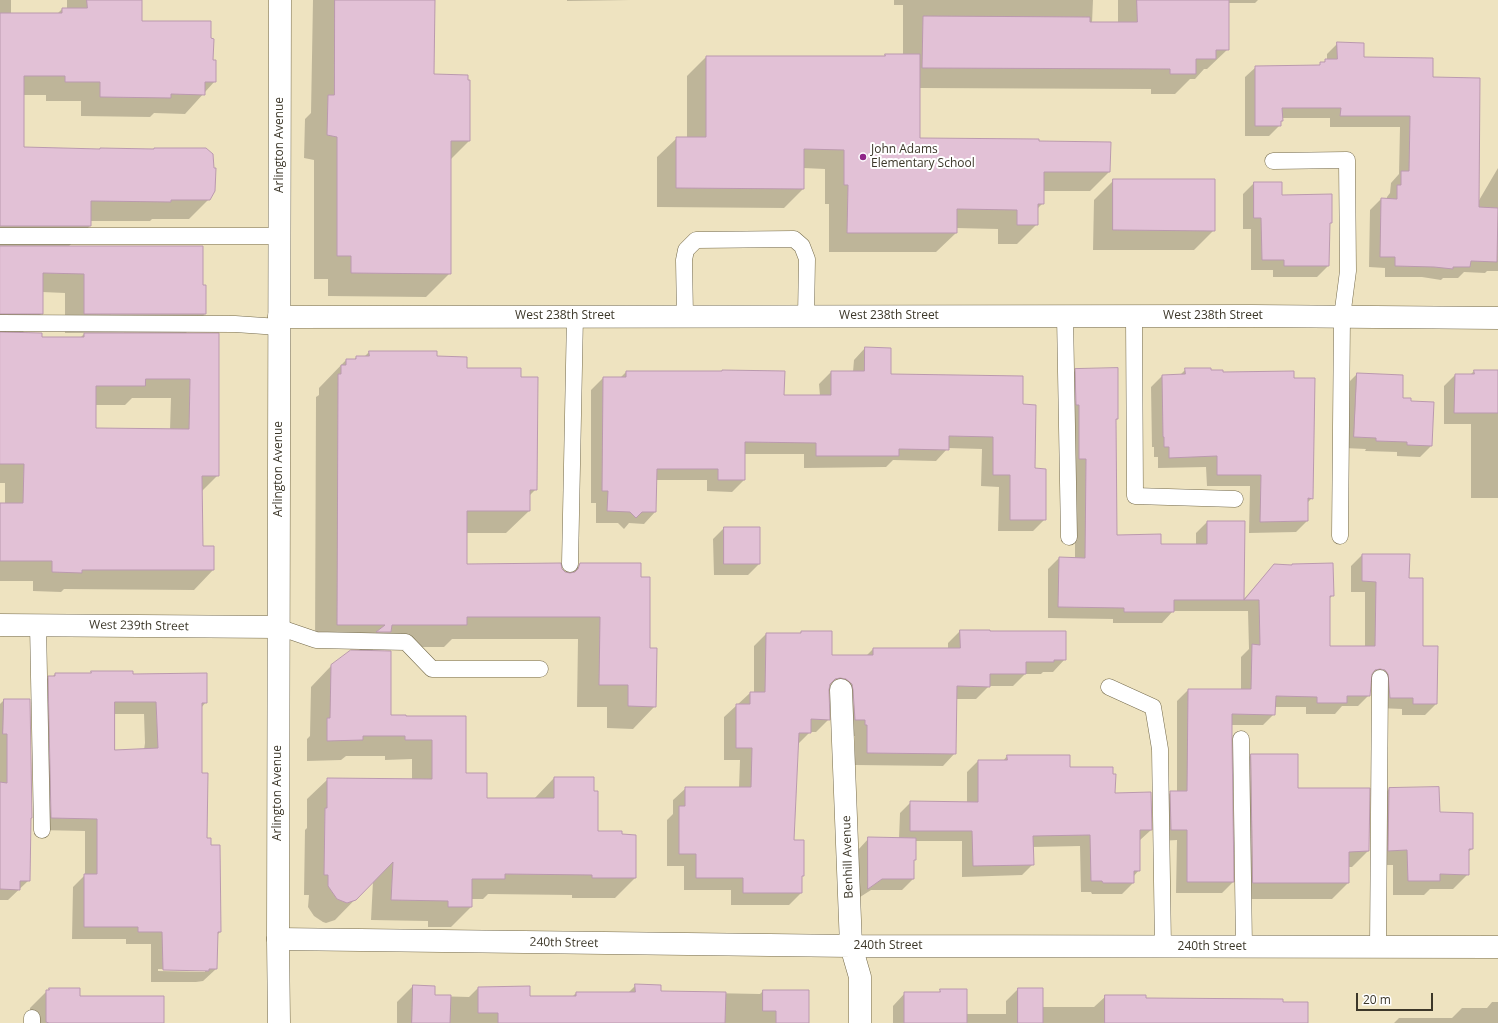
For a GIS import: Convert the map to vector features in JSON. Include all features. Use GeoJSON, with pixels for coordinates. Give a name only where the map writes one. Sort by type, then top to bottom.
{"type":"FeatureCollection","features":[{"type":"Feature","properties":{"kind":"street","name":"Arlington Avenue"},"geometry":{"type":"LineString","coordinates":[[279,1023],[278,627],[280,0]]}},
{"type":"Feature","properties":{"kind":"street","name":"West 238th Street"},"geometry":{"type":"LineString","coordinates":[[279,322],[575,316],[1134,316],[1498,318]]}},
{"type":"Feature","properties":{"kind":"street","name":"West 239th Street"},"geometry":{"type":"LineString","coordinates":[[0,624],[278,627]]}},
{"type":"Feature","properties":{"kind":"street","name":"Benhill Avenue"},"geometry":{"type":"LineString","coordinates":[[841,690],[851,946],[860,977],[860,1023]]}},
{"type":"Feature","properties":{"kind":"street","name":"240th Street"},"geometry":{"type":"LineString","coordinates":[[278,939],[851,946],[1498,947]]}},
{"type":"Feature","properties":{"kind":"lane"},"geometry":{"type":"LineString","coordinates":[[1273,161],[1347,160],[1348,271],[1342,317],[1340,536]]}},
{"type":"Feature","properties":{"kind":"lane"},"geometry":{"type":"LineString","coordinates":[[0,236],[280,236]]}},
{"type":"Feature","properties":{"kind":"lane"},"geometry":{"type":"LineString","coordinates":[[685,316],[684,260],[686,250],[696,240],[794,239],[802,246],[808,259],[806,316]]}},
{"type":"Feature","properties":{"kind":"lane"},"geometry":{"type":"LineString","coordinates":[[570,564],[575,316]]}},
{"type":"Feature","properties":{"kind":"lane"},"geometry":{"type":"LineString","coordinates":[[1065,316],[1069,537]]}},
{"type":"Feature","properties":{"kind":"lane"},"geometry":{"type":"LineString","coordinates":[[1134,316],[1135,496],[1235,499]]}},
{"type":"Feature","properties":{"kind":"lane"},"geometry":{"type":"LineString","coordinates":[[0,323],[235,324],[279,322]]}},
{"type":"Feature","properties":{"kind":"lane"},"geometry":{"type":"LineString","coordinates":[[38,625],[42,830]]}},
{"type":"Feature","properties":{"kind":"lane"},"geometry":{"type":"LineString","coordinates":[[278,627],[316,640],[406,642],[432,669],[540,669]]}},
{"type":"Feature","properties":{"kind":"lane"},"geometry":{"type":"LineString","coordinates":[[1378,947],[1380,678]]}},
{"type":"Feature","properties":{"kind":"lane"},"geometry":{"type":"LineString","coordinates":[[1109,687],[1153,707],[1160,749],[1163,947]]}},
{"type":"Feature","properties":{"kind":"lane"},"geometry":{"type":"LineString","coordinates":[[1241,740],[1244,947]]}},
{"type":"Feature","properties":{"kind":"building"},"geometry":{"type":"Polygon","coordinates":[[[87,0],[142,0],[142,21],[211,21],[211,38],[214,39],[213,60],[216,60],[216,82],[205,82],[205,95],[171,94],[171,98],[100,97],[100,82],[65,82],[65,76],[24,76],[24,147],[100,149],[206,148],[213,154],[214,168],[216,168],[215,191],[210,200],[171,200],[171,202],[91,201],[91,226],[0,226],[0,13],[62,13],[62,8],[87,8],[87,0]]]}},
{"type":"Feature","properties":{"kind":"building"},"geometry":{"type":"Polygon","coordinates":[[[335,0],[435,0],[434,74],[468,75],[468,80],[470,80],[470,141],[451,141],[451,274],[351,273],[351,256],[337,256],[337,137],[327,135],[328,95],[334,95],[335,0]]]}},
{"type":"Feature","properties":{"kind":"building"},"geometry":{"type":"Polygon","coordinates":[[[1137,0],[1229,0],[1229,50],[1216,50],[1216,59],[1196,59],[1196,74],[1170,74],[1170,69],[922,68],[923,16],[1090,17],[1090,22],[1137,22],[1137,0]]]}},
{"type":"Feature","properties":{"kind":"building"},"geometry":{"type":"Polygon","coordinates":[[[1337,42],[1364,43],[1364,57],[1433,58],[1433,77],[1480,78],[1479,207],[1498,208],[1497,262],[1471,261],[1470,267],[1453,267],[1453,269],[1395,266],[1395,257],[1380,257],[1381,198],[1397,199],[1397,185],[1401,185],[1401,171],[1409,171],[1410,116],[1340,116],[1341,108],[1282,108],[1283,121],[1281,121],[1281,126],[1255,126],[1255,66],[1320,65],[1320,62],[1325,62],[1325,59],[1337,59],[1337,42]]]}},
{"type":"Feature","properties":{"kind":"building"},"geometry":{"type":"Polygon","coordinates":[[[885,54],[920,54],[920,138],[1039,139],[1039,141],[1111,142],[1110,172],[1044,172],[1044,204],[1038,204],[1038,225],[1017,225],[1017,210],[957,209],[957,233],[847,233],[848,185],[844,185],[844,150],[804,149],[804,189],[676,188],[676,137],[706,137],[706,56],[885,56],[885,54]]]}},
{"type":"Feature","properties":{"kind":"building"},"geometry":{"type":"Polygon","coordinates":[[[1113,179],[1215,179],[1215,231],[1113,230],[1113,179]]]}},
{"type":"Feature","properties":{"kind":"building"},"geometry":{"type":"Polygon","coordinates":[[[1254,182],[1282,182],[1282,195],[1332,194],[1332,223],[1330,223],[1329,266],[1284,266],[1284,260],[1262,260],[1261,218],[1254,218],[1254,182]]]}},
{"type":"Feature","properties":{"kind":"building"},"geometry":{"type":"Polygon","coordinates":[[[0,246],[203,246],[203,285],[206,285],[206,314],[84,314],[84,274],[43,273],[43,314],[0,314],[0,246]]]}},
{"type":"Feature","properties":{"kind":"building"},"geometry":{"type":"Polygon","coordinates":[[[0,332],[42,333],[42,337],[84,337],[84,333],[219,333],[219,476],[202,476],[203,546],[214,546],[214,570],[82,570],[82,573],[52,572],[52,561],[0,561],[0,503],[23,503],[24,464],[0,464],[0,332]],[[146,379],[145,386],[96,386],[96,428],[189,429],[190,379],[146,379]]]}},
{"type":"Feature","properties":{"kind":"building"},"geometry":{"type":"Polygon","coordinates":[[[865,347],[891,348],[891,374],[1023,376],[1023,404],[1036,405],[1035,468],[1046,469],[1046,520],[1010,520],[1010,475],[993,475],[993,437],[949,436],[949,450],[899,449],[899,456],[816,456],[816,443],[745,442],[745,480],[718,480],[718,469],[657,469],[656,512],[642,512],[636,518],[630,512],[607,511],[608,491],[602,491],[603,377],[626,377],[626,371],[785,371],[784,395],[831,395],[831,371],[864,371],[865,347]]]}},
{"type":"Feature","properties":{"kind":"building"},"geometry":{"type":"Polygon","coordinates":[[[369,351],[437,351],[437,356],[467,357],[467,368],[521,368],[521,377],[538,377],[537,490],[530,490],[530,511],[467,511],[467,564],[561,563],[562,569],[565,572],[570,573],[575,572],[578,569],[580,563],[641,563],[641,577],[650,577],[650,648],[657,648],[656,707],[628,706],[628,685],[599,685],[600,617],[467,617],[467,625],[392,625],[391,632],[376,632],[385,625],[337,625],[338,374],[341,374],[341,365],[346,365],[346,359],[356,359],[356,356],[369,356],[369,351]]]}},
{"type":"Feature","properties":{"kind":"building"},"geometry":{"type":"Polygon","coordinates":[[[1118,368],[1118,419],[1116,419],[1117,535],[1161,534],[1161,544],[1207,544],[1207,521],[1245,521],[1244,600],[1174,600],[1174,612],[1124,612],[1124,608],[1058,607],[1059,557],[1085,558],[1086,459],[1079,459],[1079,405],[1076,405],[1075,369],[1118,368]]]}},
{"type":"Feature","properties":{"kind":"building"},"geometry":{"type":"Polygon","coordinates":[[[1185,368],[1211,368],[1211,370],[1223,370],[1223,372],[1294,371],[1294,378],[1315,378],[1313,499],[1308,498],[1308,521],[1260,522],[1261,475],[1217,475],[1217,456],[1169,458],[1169,447],[1164,447],[1163,437],[1162,375],[1185,374],[1185,368]]]}},
{"type":"Feature","properties":{"kind":"building"},"geometry":{"type":"Polygon","coordinates":[[[1474,370],[1498,370],[1498,413],[1454,413],[1455,374],[1474,374],[1474,370]]]}},
{"type":"Feature","properties":{"kind":"building"},"geometry":{"type":"Polygon","coordinates":[[[1357,373],[1403,375],[1403,398],[1411,398],[1411,401],[1434,402],[1432,446],[1407,445],[1407,442],[1376,441],[1376,438],[1354,437],[1357,373]]]}},
{"type":"Feature","properties":{"kind":"building"},"geometry":{"type":"Polygon","coordinates":[[[724,527],[760,527],[760,564],[724,564],[724,527]]]}},
{"type":"Feature","properties":{"kind":"building"},"geometry":{"type":"Polygon","coordinates":[[[1362,554],[1410,554],[1409,578],[1423,578],[1423,646],[1438,646],[1437,704],[1413,704],[1413,698],[1390,698],[1388,674],[1385,670],[1380,669],[1375,670],[1372,674],[1370,696],[1347,696],[1347,703],[1317,703],[1317,697],[1276,696],[1275,715],[1232,714],[1234,882],[1187,882],[1187,830],[1171,830],[1170,791],[1187,791],[1188,689],[1251,689],[1252,644],[1260,645],[1259,600],[1244,600],[1274,564],[1292,565],[1333,563],[1334,596],[1330,596],[1330,646],[1375,646],[1376,582],[1362,581],[1362,554]]]}},
{"type":"Feature","properties":{"kind":"building"},"geometry":{"type":"Polygon","coordinates":[[[960,630],[1066,631],[1066,660],[1054,660],[1054,662],[1026,662],[1026,674],[990,674],[990,687],[957,686],[956,754],[867,753],[867,725],[865,725],[865,720],[855,720],[852,684],[846,679],[835,679],[830,684],[829,690],[830,720],[811,719],[811,733],[799,733],[794,840],[804,840],[804,876],[802,876],[802,893],[743,893],[743,878],[696,878],[696,854],[679,854],[679,806],[685,806],[685,787],[751,787],[752,748],[736,748],[736,704],[750,704],[750,692],[765,692],[766,633],[832,631],[832,655],[873,655],[873,648],[960,648],[960,630]]]}},
{"type":"Feature","properties":{"kind":"building"},"geometry":{"type":"Polygon","coordinates":[[[351,650],[391,651],[391,715],[466,716],[466,773],[487,773],[487,798],[554,798],[554,777],[594,777],[594,791],[598,791],[598,831],[622,831],[622,834],[636,835],[636,878],[592,878],[592,875],[505,874],[505,879],[472,879],[472,907],[448,907],[448,901],[391,900],[393,862],[356,900],[347,903],[337,899],[328,886],[328,875],[324,875],[327,778],[432,779],[432,740],[405,740],[405,736],[363,736],[363,740],[327,741],[327,718],[330,718],[331,665],[351,650]]]}},
{"type":"Feature","properties":{"kind":"building"},"geometry":{"type":"Polygon","coordinates":[[[91,671],[133,671],[133,674],[207,673],[207,703],[202,703],[202,773],[208,773],[207,838],[211,838],[211,845],[220,845],[221,932],[218,932],[217,969],[209,969],[209,971],[163,970],[162,932],[138,932],[138,927],[84,927],[84,874],[97,874],[97,819],[51,818],[48,676],[55,676],[55,673],[91,673],[91,671]],[[115,702],[115,750],[158,748],[156,702],[115,702]]]}},
{"type":"Feature","properties":{"kind":"building"},"geometry":{"type":"Polygon","coordinates":[[[4,699],[30,699],[32,818],[30,881],[20,881],[20,890],[0,889],[0,782],[7,783],[7,734],[3,734],[4,699]]]}},
{"type":"Feature","properties":{"kind":"building"},"geometry":{"type":"Polygon","coordinates":[[[1251,754],[1298,754],[1298,788],[1370,788],[1369,851],[1349,852],[1349,883],[1253,883],[1251,754]]]}},
{"type":"Feature","properties":{"kind":"building"},"geometry":{"type":"Polygon","coordinates":[[[1007,755],[1070,755],[1070,767],[1113,767],[1113,774],[1116,774],[1115,793],[1151,792],[1152,830],[1140,830],[1140,871],[1134,871],[1134,883],[1103,883],[1102,881],[1091,881],[1090,835],[1033,836],[1034,865],[973,866],[972,831],[910,831],[910,801],[978,802],[978,760],[1007,760],[1007,755]]]}},
{"type":"Feature","properties":{"kind":"building"},"geometry":{"type":"Polygon","coordinates":[[[1439,787],[1440,812],[1473,813],[1473,849],[1469,849],[1469,875],[1440,874],[1440,881],[1408,881],[1407,850],[1388,851],[1389,788],[1439,787]]]}},
{"type":"Feature","properties":{"kind":"building"},"geometry":{"type":"Polygon","coordinates":[[[868,837],[916,838],[914,879],[882,879],[868,889],[868,837]]]}},
{"type":"Feature","properties":{"kind":"building"},"geometry":{"type":"Polygon","coordinates":[[[635,984],[661,985],[661,991],[726,992],[725,1023],[498,1023],[498,1013],[478,1013],[478,987],[530,986],[530,996],[576,996],[576,992],[635,992],[635,984]]]}},
{"type":"Feature","properties":{"kind":"building"},"geometry":{"type":"Polygon","coordinates":[[[413,985],[435,986],[435,995],[451,995],[450,1023],[412,1023],[413,985]]]}},
{"type":"Feature","properties":{"kind":"building"},"geometry":{"type":"Polygon","coordinates":[[[49,988],[80,988],[80,996],[164,996],[164,1023],[49,1023],[46,1022],[46,990],[49,990],[49,988]]]}},
{"type":"Feature","properties":{"kind":"building"},"geometry":{"type":"Polygon","coordinates":[[[1018,988],[1043,988],[1043,1023],[1018,1023],[1018,988]]]}},
{"type":"Feature","properties":{"kind":"building"},"geometry":{"type":"Polygon","coordinates":[[[940,989],[967,989],[967,1023],[904,1023],[904,992],[940,992],[940,989]]]}},
{"type":"Feature","properties":{"kind":"building"},"geometry":{"type":"Polygon","coordinates":[[[763,990],[809,990],[809,1023],[776,1023],[776,1011],[763,1011],[763,990]]]}},
{"type":"Feature","properties":{"kind":"building"},"geometry":{"type":"Polygon","coordinates":[[[1105,995],[1146,995],[1146,998],[1283,999],[1283,1002],[1308,1002],[1308,1023],[1105,1023],[1105,995]]]}},
{"type":"Feature","properties":{"kind":"place","name":"John Adams Elementary School"},"geometry":{"type":"Point","coordinates":[863,157]}}]}
